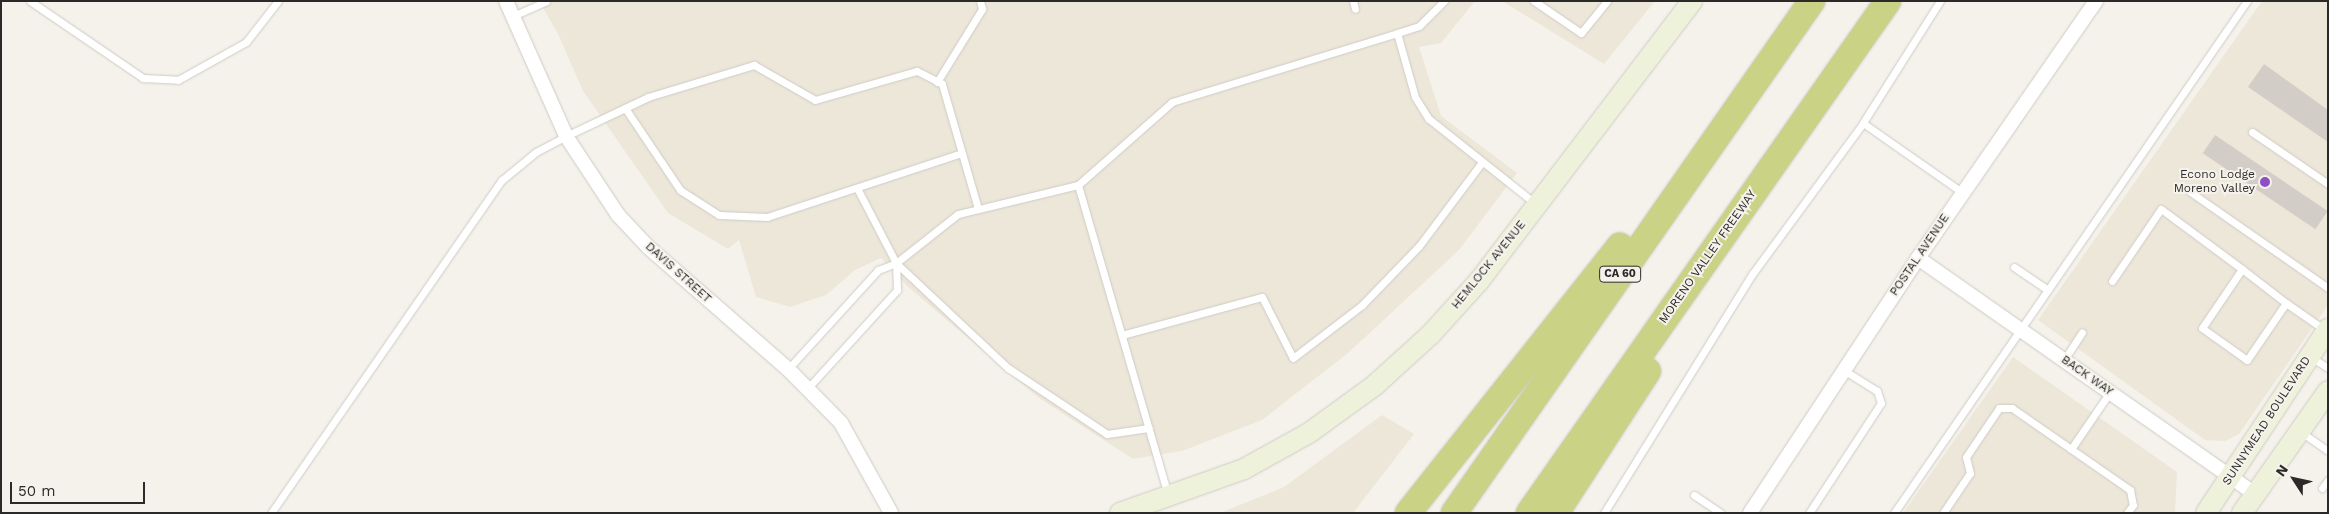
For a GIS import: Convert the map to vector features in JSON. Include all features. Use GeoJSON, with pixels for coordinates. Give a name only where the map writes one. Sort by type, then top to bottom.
{"type":"FeatureCollection","features":[{"type":"Feature","properties":{"kind":"highway","name":"CA 60"},"geometry":{"type":"LineString","coordinates":[[1454,513],[1812,1]]}},
{"type":"Feature","properties":{"kind":"highway","name":"MORENO VALLEY FREEWAY"},"geometry":{"type":"LineString","coordinates":[[1529,513],[1888,1]]}},
{"type":"Feature","properties":{"kind":"highway"},"geometry":{"type":"LineString","coordinates":[[1408,513],[1788,36]]}},
{"type":"Feature","properties":{"kind":"highway"},"geometry":{"type":"LineString","coordinates":[[1556,513],[1838,72]]}},
{"type":"Feature","properties":{"kind":"street","name":"DAVIS STREET"},"geometry":{"type":"LineString","coordinates":[[506,1],[566,136],[618,216],[648,247],[788,369],[841,423],[892,513]]}},
{"type":"Feature","properties":{"kind":"street","name":"HEMLOCK AVENUE"},"geometry":{"type":"LineString","coordinates":[[1120,513],[1168,498],[1244,469],[1309,433],[1375,385],[1431,334],[1480,281],[1692,1]]}},
{"type":"Feature","properties":{"kind":"street","name":"POSTAL AVENUE"},"geometry":{"type":"LineString","coordinates":[[1750,513],[1918,258],[2096,1]]}},
{"type":"Feature","properties":{"kind":"street","name":"BACK WAY"},"geometry":{"type":"LineString","coordinates":[[1918,258],[2255,494]]}},
{"type":"Feature","properties":{"kind":"street","name":"SUNNYMEAD BOULEVARD"},"geometry":{"type":"LineString","coordinates":[[2206,513],[2327,330]]}},
{"type":"Feature","properties":{"kind":"street"},"geometry":{"type":"LineString","coordinates":[[2242,513],[2328,391]]}},
{"type":"Feature","properties":{"kind":"lane"},"geometry":{"type":"LineString","coordinates":[[30,1],[143,78],[178,80],[246,42],[278,1]]}},
{"type":"Feature","properties":{"kind":"lane"},"geometry":{"type":"LineString","coordinates":[[513,16],[546,1]]}},
{"type":"Feature","properties":{"kind":"lane"},"geometry":{"type":"LineString","coordinates":[[937,82],[982,10],[980,1]]}},
{"type":"Feature","properties":{"kind":"lane"},"geometry":{"type":"LineString","coordinates":[[788,369],[878,270],[896,263],[958,214],[1078,185],[1172,102],[1419,26],[1444,1]]}},
{"type":"Feature","properties":{"kind":"lane"},"geometry":{"type":"LineString","coordinates":[[1534,1],[1581,33],[1607,1]]}},
{"type":"Feature","properties":{"kind":"lane"},"geometry":{"type":"LineString","coordinates":[[1604,513],[1753,273],[1863,123],[1940,1]]}},
{"type":"Feature","properties":{"kind":"lane"},"geometry":{"type":"LineString","coordinates":[[1894,513],[2247,1]]}},
{"type":"Feature","properties":{"kind":"lane"},"geometry":{"type":"LineString","coordinates":[[1397,33],[1415,97],[1429,119],[1536,205]]}},
{"type":"Feature","properties":{"kind":"lane"},"geometry":{"type":"LineString","coordinates":[[271,513],[502,180],[536,152],[648,98],[754,65],[815,100],[917,72],[942,84],[978,209]]}},
{"type":"Feature","properties":{"kind":"lane"},"geometry":{"type":"LineString","coordinates":[[626,108],[680,190],[720,215],[767,217],[962,153]]}},
{"type":"Feature","properties":{"kind":"lane"},"geometry":{"type":"LineString","coordinates":[[1863,123],[1963,193]]}},
{"type":"Feature","properties":{"kind":"lane"},"geometry":{"type":"LineString","coordinates":[[2252,132],[2328,184]]}},
{"type":"Feature","properties":{"kind":"lane"},"geometry":{"type":"LineString","coordinates":[[1122,335],[1262,297],[1294,358],[1362,305],[1419,246],[1482,162]]}},
{"type":"Feature","properties":{"kind":"lane"},"geometry":{"type":"LineString","coordinates":[[1078,185],[1168,498]]}},
{"type":"Feature","properties":{"kind":"lane"},"geometry":{"type":"LineString","coordinates":[[857,188],[896,263],[1008,368],[1107,434],[1149,428]]}},
{"type":"Feature","properties":{"kind":"lane"},"geometry":{"type":"LineString","coordinates":[[2189,191],[2328,288]]}},
{"type":"Feature","properties":{"kind":"lane"},"geometry":{"type":"LineString","coordinates":[[2112,281],[2161,209],[2286,303],[2327,330]]}},
{"type":"Feature","properties":{"kind":"lane"},"geometry":{"type":"LineString","coordinates":[[807,389],[897,290],[896,263]]}},
{"type":"Feature","properties":{"kind":"lane"},"geometry":{"type":"LineString","coordinates":[[2014,267],[2048,290]]}},
{"type":"Feature","properties":{"kind":"lane"},"geometry":{"type":"LineString","coordinates":[[2242,269],[2202,328],[2247,360],[2286,303]]}},
{"type":"Feature","properties":{"kind":"lane"},"geometry":{"type":"LineString","coordinates":[[2064,360],[2082,332]]}},
{"type":"Feature","properties":{"kind":"lane"},"geometry":{"type":"LineString","coordinates":[[2309,356],[2328,368]]}},
{"type":"Feature","properties":{"kind":"lane"},"geometry":{"type":"LineString","coordinates":[[1809,513],[1881,403],[1877,391],[1844,370]]}},
{"type":"Feature","properties":{"kind":"lane"},"geometry":{"type":"LineString","coordinates":[[2071,450],[2110,392]]}},
{"type":"Feature","properties":{"kind":"lane"},"geometry":{"type":"LineString","coordinates":[[1943,513],[1970,473],[1966,456],[1999,408],[2012,408],[2130,490],[2133,505],[2127,513]]}},
{"type":"Feature","properties":{"kind":"lane"},"geometry":{"type":"LineString","coordinates":[[2300,432],[2328,451]]}},
{"type":"Feature","properties":{"kind":"lane"},"geometry":{"type":"LineString","coordinates":[[2322,488],[2328,480]]}},
{"type":"Feature","properties":{"kind":"lane"},"geometry":{"type":"LineString","coordinates":[[1694,495],[1720,513]]}},
{"type":"Feature","properties":{"kind":"shaded area"},"geometry":{"type":"Polygon","coordinates":[[[539,1],[1475,1],[1441,43],[1419,47],[1441,116],[1517,173],[1459,250],[1348,353],[1262,420],[1182,451],[1133,459],[1039,398],[908,287],[881,258],[855,270],[826,295],[790,307],[756,297],[739,240],[728,249],[668,213],[583,91],[558,34],[539,1]]]}},
{"type":"Feature","properties":{"kind":"shaded area"},"geometry":{"type":"Polygon","coordinates":[[[1502,1],[1655,1],[1604,64],[1502,1]]]}},
{"type":"Feature","properties":{"kind":"shaded area"},"geometry":{"type":"Polygon","coordinates":[[[2262,1],[2328,1],[2328,305],[2239,434],[2225,441],[2205,440],[2038,320],[2262,1]]]}},
{"type":"Feature","properties":{"kind":"shaded area"},"geometry":{"type":"Polygon","coordinates":[[[2013,357],[2177,472],[2175,513],[1903,513],[2013,357]]]}},
{"type":"Feature","properties":{"kind":"shaded area"},"geometry":{"type":"Polygon","coordinates":[[[1382,415],[1414,434],[1353,513],[1220,513],[1284,487],[1382,415]]]}},
{"type":"Feature","properties":{"kind":"building"},"geometry":{"type":"Polygon","coordinates":[[[2264,64],[2328,110],[2328,142],[2248,87],[2264,64]]]}},
{"type":"Feature","properties":{"kind":"building","name":"Econo Lodge Moreno Valley"},"geometry":{"type":"Polygon","coordinates":[[[2215,135],[2328,211],[2315,229],[2203,153],[2215,135]]]}},
{"type":"Feature","properties":{"kind":"place","name":"Econo Lodge Moreno Valley"},"geometry":{"type":"Point","coordinates":[2265,182]}}]}
